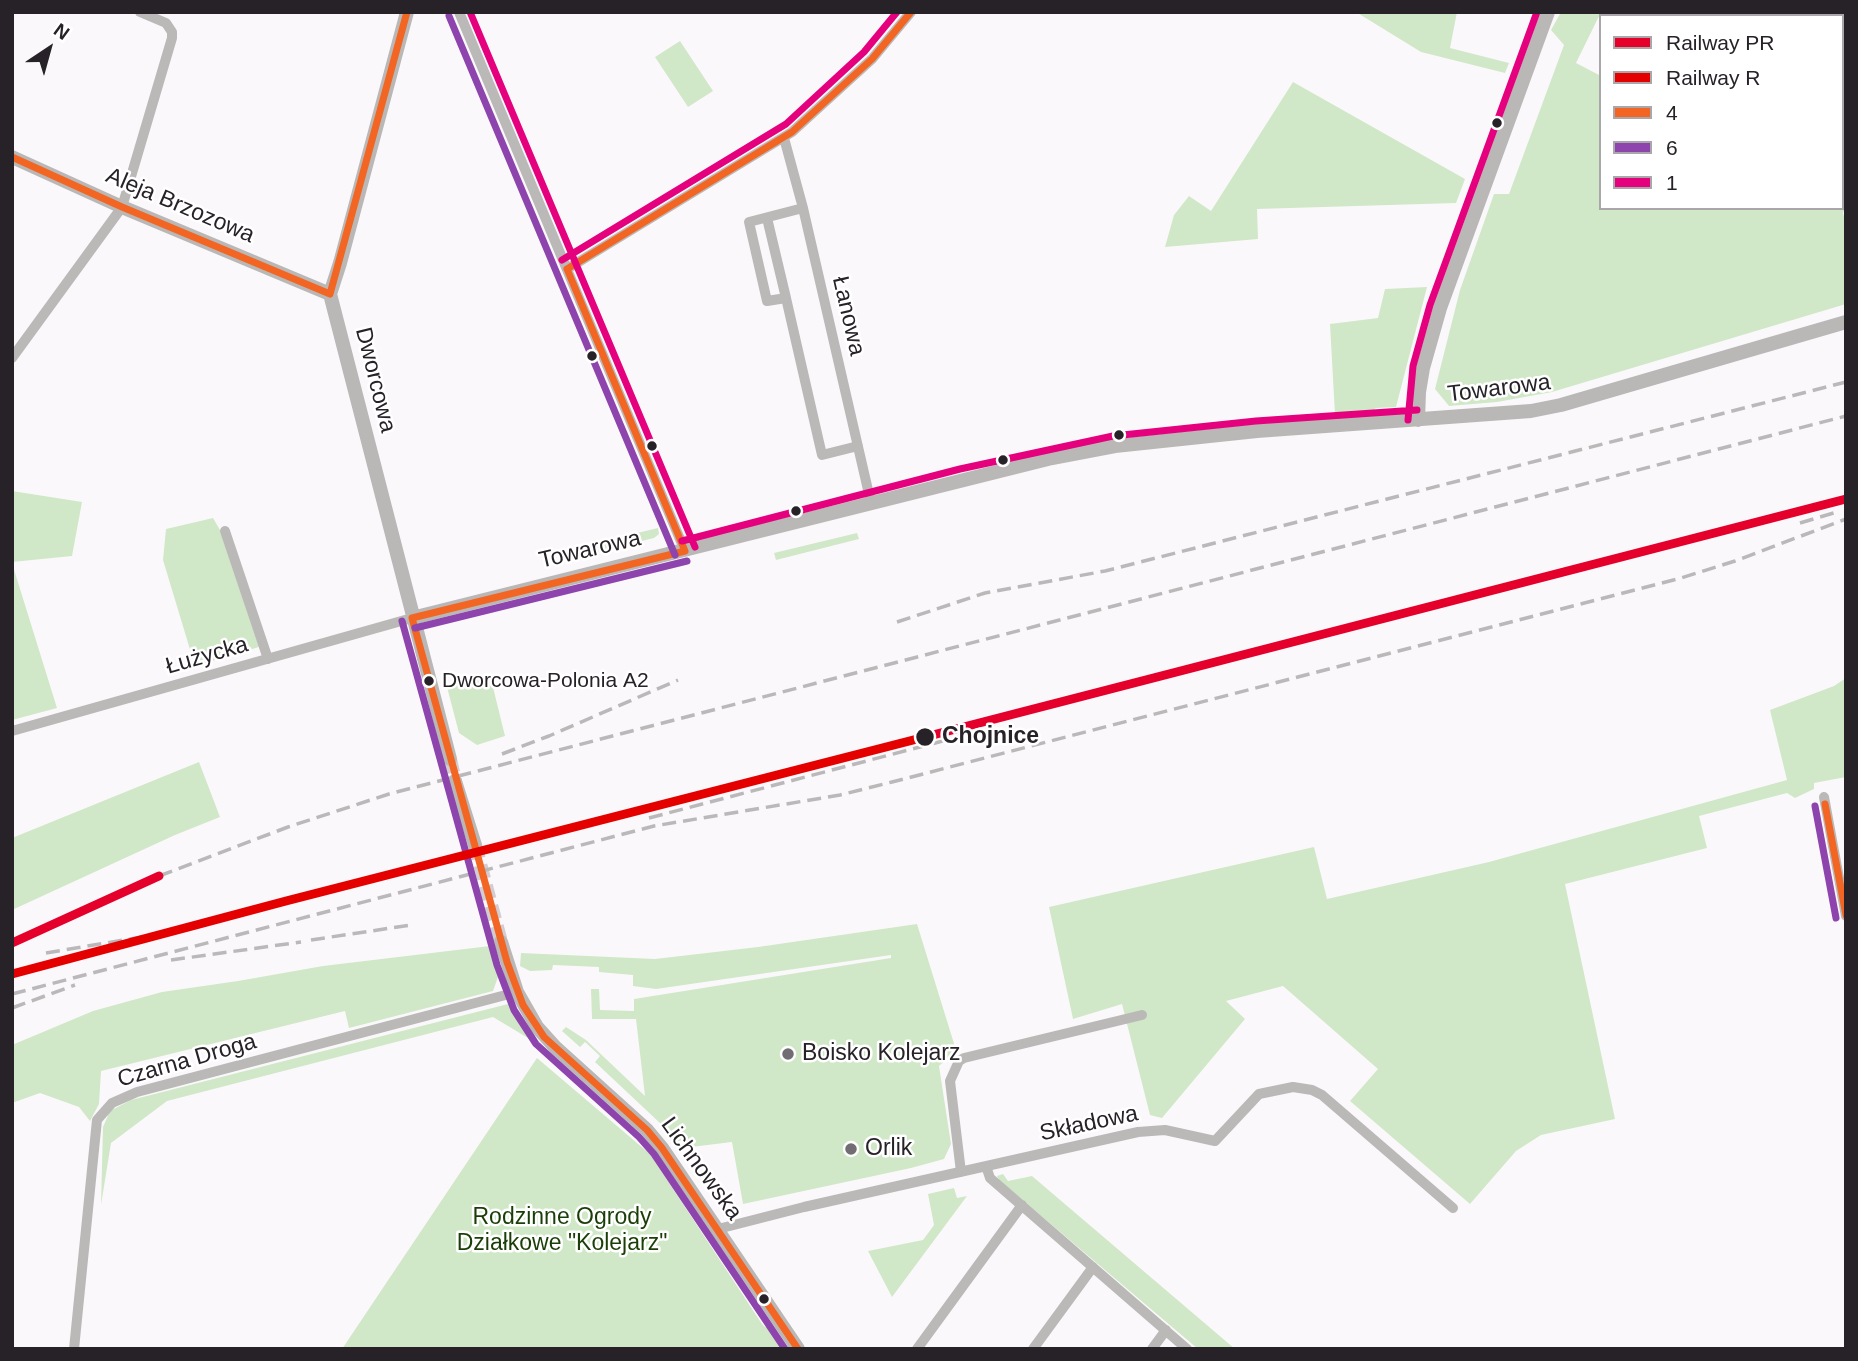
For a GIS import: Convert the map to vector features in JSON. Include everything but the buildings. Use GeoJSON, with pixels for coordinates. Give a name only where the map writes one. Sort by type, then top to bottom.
{"type":"FeatureCollection","features":[{"type":"Feature","properties":{"kind":"street"},"geometry":{"type":"LineString","coordinates":[[12,358],[122,207],[172,38],[172,32],[166,23],[140,12]]}},
{"type":"Feature","properties":{"kind":"street"},"geometry":{"type":"LineString","coordinates":[[330,294],[407,12]]}},
{"type":"Feature","properties":{"kind":"street"},"geometry":{"type":"LineString","coordinates":[[459,12],[685,551]]}},
{"type":"Feature","properties":{"kind":"street"},"geometry":{"type":"LineString","coordinates":[[567,269],[784,138],[815,114],[873,59],[911,12]]}},
{"type":"Feature","properties":{"kind":"street"},"geometry":{"type":"LineString","coordinates":[[1418,420],[1423,368],[1440,308],[1548,12]]}},
{"type":"Feature","properties":{"kind":"street","name":"Łanowa"},"geometry":{"type":"LineString","coordinates":[[784,138],[803,208],[871,503]]}},
{"type":"Feature","properties":{"kind":"street","name":"Aleja Brzozowa"},"geometry":{"type":"LineString","coordinates":[[12,158],[330,294]]}},
{"type":"Feature","properties":{"kind":"street"},"geometry":{"type":"LineString","coordinates":[[786,298],[767,301],[749,222],[803,208]]}},
{"type":"Feature","properties":{"kind":"street"},"geometry":{"type":"LineString","coordinates":[[767,218],[822,455],[858,446]]}},
{"type":"Feature","properties":{"kind":"street","name":"Dworcowa"},"geometry":{"type":"LineString","coordinates":[[330,294],[450,759]]}},
{"type":"Feature","properties":{"kind":"street","name":"Towarowa"},"geometry":{"type":"LineString","coordinates":[[412,618],[1010,467],[1115,446],[1257,431],[1501,414],[1560,405],[1846,322]]}},
{"type":"Feature","properties":{"kind":"street"},"geometry":{"type":"LineString","coordinates":[[225,531],[268,659]]}},
{"type":"Feature","properties":{"kind":"street","name":"Łużycka"},"geometry":{"type":"LineString","coordinates":[[12,731],[412,618]]}},
{"type":"Feature","properties":{"kind":"street"},"geometry":{"type":"LineString","coordinates":[[455,781],[474,845]]}},
{"type":"Feature","properties":{"kind":"street"},"geometry":{"type":"LineString","coordinates":[[1824,797],[1846,916]]}},
{"type":"Feature","properties":{"kind":"street","name":"Lichnowska"},"geometry":{"type":"LineString","coordinates":[[501,942],[517,992],[544,1037],[647,1130],[679,1171],[798,1349]]}},
{"type":"Feature","properties":{"kind":"street","name":"Czarna Droga"},"geometry":{"type":"LineString","coordinates":[[74,1349],[97,1120],[112,1102],[138,1092],[508,997],[517,992]]}},
{"type":"Feature","properties":{"kind":"street"},"geometry":{"type":"LineString","coordinates":[[961,1172],[950,1082],[959,1061],[1142,1015]]}},
{"type":"Feature","properties":{"kind":"street","name":"Składowa"},"geometry":{"type":"LineString","coordinates":[[718,1229],[1148,1130],[1165,1130],[1215,1141],[1259,1094],[1293,1087],[1312,1090],[1322,1095],[1453,1208]]}},
{"type":"Feature","properties":{"kind":"street"},"geometry":{"type":"LineString","coordinates":[[986,1166],[990,1178],[1187,1349]]}},
{"type":"Feature","properties":{"kind":"street"},"geometry":{"type":"LineString","coordinates":[[917,1349],[1022,1205]]}},
{"type":"Feature","properties":{"kind":"street"},"geometry":{"type":"LineString","coordinates":[[1034,1349],[1093,1267]]}},
{"type":"Feature","properties":{"kind":"street"},"geometry":{"type":"LineString","coordinates":[[1152,1349],[1166,1330]]}},
{"type":"Feature","properties":{"kind":"green space"},"geometry":{"type":"Polygon","coordinates":[[[1356,12],[1457,12],[1450,48],[1509,63],[1505,73],[1421,52],[1356,12]]]}},
{"type":"Feature","properties":{"kind":"green space"},"geometry":{"type":"Polygon","coordinates":[[[1561,12],[1601,12],[1576,63],[1599,75],[1599,210],[1844,210],[1844,197],[1846,304],[1552,392],[1497,402],[1449,406],[1435,389],[1460,290],[1494,194],[1509,194],[1564,45],[1551,30],[1561,12]]]}},
{"type":"Feature","properties":{"kind":"green space"},"geometry":{"type":"Polygon","coordinates":[[[680,41],[713,91],[688,107],[655,57],[680,41]]]}},
{"type":"Feature","properties":{"kind":"green space"},"geometry":{"type":"Polygon","coordinates":[[[1293,82],[1465,179],[1456,203],[1257,209],[1258,239],[1165,247],[1174,215],[1189,196],[1211,211],[1293,82]]]}},
{"type":"Feature","properties":{"kind":"green space"},"geometry":{"type":"Polygon","coordinates":[[[1427,287],[1396,407],[1335,415],[1330,324],[1378,318],[1385,289],[1427,287]]]}},
{"type":"Feature","properties":{"kind":"green space"},"geometry":{"type":"Polygon","coordinates":[[[12,491],[82,502],[72,556],[12,562],[12,491]]]}},
{"type":"Feature","properties":{"kind":"green space"},"geometry":{"type":"Polygon","coordinates":[[[213,518],[220,530],[259,647],[195,666],[163,560],[166,529],[213,518]]]}},
{"type":"Feature","properties":{"kind":"green space"},"geometry":{"type":"Polygon","coordinates":[[[658,528],[659,534],[654,538],[582,556],[591,544],[658,528]]]}},
{"type":"Feature","properties":{"kind":"green space"},"geometry":{"type":"Polygon","coordinates":[[[857,533],[859,539],[776,560],[774,553],[857,533]]]}},
{"type":"Feature","properties":{"kind":"green space"},"geometry":{"type":"Polygon","coordinates":[[[12,563],[57,708],[12,720],[12,563]]]}},
{"type":"Feature","properties":{"kind":"green space"},"geometry":{"type":"Polygon","coordinates":[[[490,675],[505,736],[477,745],[459,733],[447,687],[490,675]]]}},
{"type":"Feature","properties":{"kind":"green space"},"geometry":{"type":"Polygon","coordinates":[[[1846,678],[1846,777],[1814,783],[1814,789],[1795,798],[1787,793],[1699,816],[1707,848],[1565,884],[1615,1119],[1541,1135],[1516,1151],[1470,1204],[1350,1101],[1378,1069],[1283,986],[1226,1001],[1245,1019],[1162,1118],[1150,1115],[1122,1004],[1073,1019],[1049,907],[1314,847],[1327,899],[1489,862],[1787,780],[1770,710],[1834,686],[1846,678]]]}},
{"type":"Feature","properties":{"kind":"green space"},"geometry":{"type":"Polygon","coordinates":[[[199,762],[220,817],[12,910],[12,838],[199,762]]]}},
{"type":"Feature","properties":{"kind":"green space"},"geometry":{"type":"Polygon","coordinates":[[[917,924],[956,1050],[939,1066],[951,1144],[944,1159],[743,1204],[732,1142],[683,1148],[595,1062],[600,1056],[585,1042],[580,1047],[562,1031],[566,1027],[586,1040],[645,1096],[636,1019],[592,1019],[591,989],[599,989],[600,1010],[634,1011],[634,999],[891,958],[891,955],[656,989],[633,986],[633,975],[599,972],[599,967],[553,965],[552,970],[530,971],[520,966],[521,953],[655,959],[917,924]]]}},
{"type":"Feature","properties":{"kind":"green space"},"geometry":{"type":"Polygon","coordinates":[[[490,946],[498,977],[493,991],[349,1028],[345,1011],[101,1071],[99,1104],[90,1121],[79,1107],[40,1093],[12,1103],[12,1045],[93,1011],[162,992],[323,966],[490,946]]]}},
{"type":"Feature","properties":{"kind":"green space"},"geometry":{"type":"Polygon","coordinates":[[[508,1004],[524,1024],[528,1038],[493,1017],[167,1101],[111,1143],[101,1205],[103,1127],[110,1111],[131,1100],[508,1004]]]}},
{"type":"Feature","properties":{"kind":"green space","name":"Rodzinne Ogrody Działkowe \"Kolejarz\""},"geometry":{"type":"Polygon","coordinates":[[[537,1058],[650,1154],[762,1324],[770,1328],[783,1349],[342,1349],[537,1058]]]}},
{"type":"Feature","properties":{"kind":"green space"},"geometry":{"type":"Polygon","coordinates":[[[1003,1174],[1008,1181],[1032,1176],[1235,1349],[1198,1349],[999,1180],[997,1176],[1003,1174]]]}},
{"type":"Feature","properties":{"kind":"green space"},"geometry":{"type":"Polygon","coordinates":[[[954,1188],[957,1198],[967,1196],[892,1297],[868,1251],[923,1240],[934,1225],[928,1194],[954,1188]]]}},
{"type":"Feature","properties":{"kind":"tunnel"},"geometry":{"type":"LineString","coordinates":[[450,759],[455,781]]}},
{"type":"Feature","properties":{"kind":"tunnel"},"geometry":{"type":"LineString","coordinates":[[475,845],[501,942]]}},
{"type":"Feature","properties":{"kind":"railway"},"geometry":{"type":"LineString","coordinates":[[897,622],[985,593],[1105,571],[1846,382]]}},
{"type":"Feature","properties":{"kind":"railway"},"geometry":{"type":"LineString","coordinates":[[159,876],[288,827],[389,794],[1846,416]]}},
{"type":"Feature","properties":{"kind":"railway"},"geometry":{"type":"LineString","coordinates":[[1800,523],[1837,512]]}},
{"type":"Feature","properties":{"kind":"railway"},"geometry":{"type":"LineString","coordinates":[[12,994],[654,826],[840,795],[1681,578],[1735,561],[1846,519]]}},
{"type":"Feature","properties":{"kind":"railway"},"geometry":{"type":"LineString","coordinates":[[502,754],[678,680]]}},
{"type":"Feature","properties":{"kind":"railway"},"geometry":{"type":"LineString","coordinates":[[649,818],[977,732]]}},
{"type":"Feature","properties":{"kind":"railway"},"geometry":{"type":"LineString","coordinates":[[311,940],[411,925]]}},
{"type":"Feature","properties":{"kind":"railway"},"geometry":{"type":"LineString","coordinates":[[46,953],[154,935]]}},
{"type":"Feature","properties":{"kind":"railway"},"geometry":{"type":"LineString","coordinates":[[171,960],[301,942]]}},
{"type":"Feature","properties":{"kind":"railway"},"geometry":{"type":"LineString","coordinates":[[12,1008],[75,985]]}},
{"type":"Feature","properties":{"kind":"rail line","name":"PR"},"geometry":{"type":"LineString","coordinates":[[925,737],[1846,499]]}},
{"type":"Feature","properties":{"kind":"rail line","name":"R"},"geometry":{"type":"LineString","coordinates":[[12,974],[925,737]]}},
{"type":"Feature","properties":{"kind":"rail line","name":"PR"},"geometry":{"type":"LineString","coordinates":[[12,943],[159,876]]}},
{"type":"Feature","properties":{"kind":"transit line","name":"4"},"geometry":{"type":"LineString","coordinates":[[330,294],[407,12]]}},
{"type":"Feature","properties":{"kind":"transit line","name":"1"},"geometry":{"type":"LineString","coordinates":[[470,12],[695,547]]}},
{"type":"Feature","properties":{"kind":"transit line","name":"1"},"geometry":{"type":"LineString","coordinates":[[562,260],[786,124],[864,52],[897,12]]}},
{"type":"Feature","properties":{"kind":"transit line","name":"4"},"geometry":{"type":"LineString","coordinates":[[567,269],[792,132],[872,59],[911,12]]}},
{"type":"Feature","properties":{"kind":"transit line","name":"1"},"geometry":{"type":"LineString","coordinates":[[1408,420],[1413,366],[1430,305],[1537,12]]}},
{"type":"Feature","properties":{"kind":"transit line","name":"6"},"geometry":{"type":"LineString","coordinates":[[449,16],[675,555]]}},
{"type":"Feature","properties":{"kind":"transit line","name":"4"},"geometry":{"type":"LineString","coordinates":[[12,157],[122,207],[330,294]]}},
{"type":"Feature","properties":{"kind":"transit line","name":"4"},"geometry":{"type":"LineString","coordinates":[[567,269],[685,551]]}},
{"type":"Feature","properties":{"kind":"transit line","name":"1"},"geometry":{"type":"LineString","coordinates":[[682,541],[960,469],[1113,436],[1256,421],[1417,410]]}},
{"type":"Feature","properties":{"kind":"transit line","name":"4"},"geometry":{"type":"LineString","coordinates":[[412,618],[685,551]]}},
{"type":"Feature","properties":{"kind":"transit line","name":"6"},"geometry":{"type":"LineString","coordinates":[[415,628],[687,561]]}},
{"type":"Feature","properties":{"kind":"transit line","name":"4"},"geometry":{"type":"LineString","coordinates":[[412,618],[507,962],[523,1005],[544,1037],[647,1130],[662,1148],[798,1349]]}},
{"type":"Feature","properties":{"kind":"transit line","name":"6"},"geometry":{"type":"LineString","coordinates":[[402,621],[497,965],[514,1010],[536,1044],[639,1137],[654,1154],[785,1349]]}},
{"type":"Feature","properties":{"kind":"transit line","name":"4"},"geometry":{"type":"LineString","coordinates":[[1825,804],[1846,915]]}},
{"type":"Feature","properties":{"kind":"transit line","name":"6"},"geometry":{"type":"LineString","coordinates":[[1815,806],[1836,918]]}},
{"type":"Feature","properties":{"kind":"place","name":"Dworcowa-Polonia A2"},"geometry":{"type":"Point","coordinates":[429,681]}},
{"type":"Feature","properties":{"kind":"place","name":"Chojnice"},"geometry":{"type":"Point","coordinates":[925,737]}},
{"type":"Feature","properties":{"kind":"place","name":"Boisko Kolejarz"},"geometry":{"type":"Point","coordinates":[788,1054]}},
{"type":"Feature","properties":{"kind":"place","name":"Orlik"},"geometry":{"type":"Point","coordinates":[851,1149]}}]}
